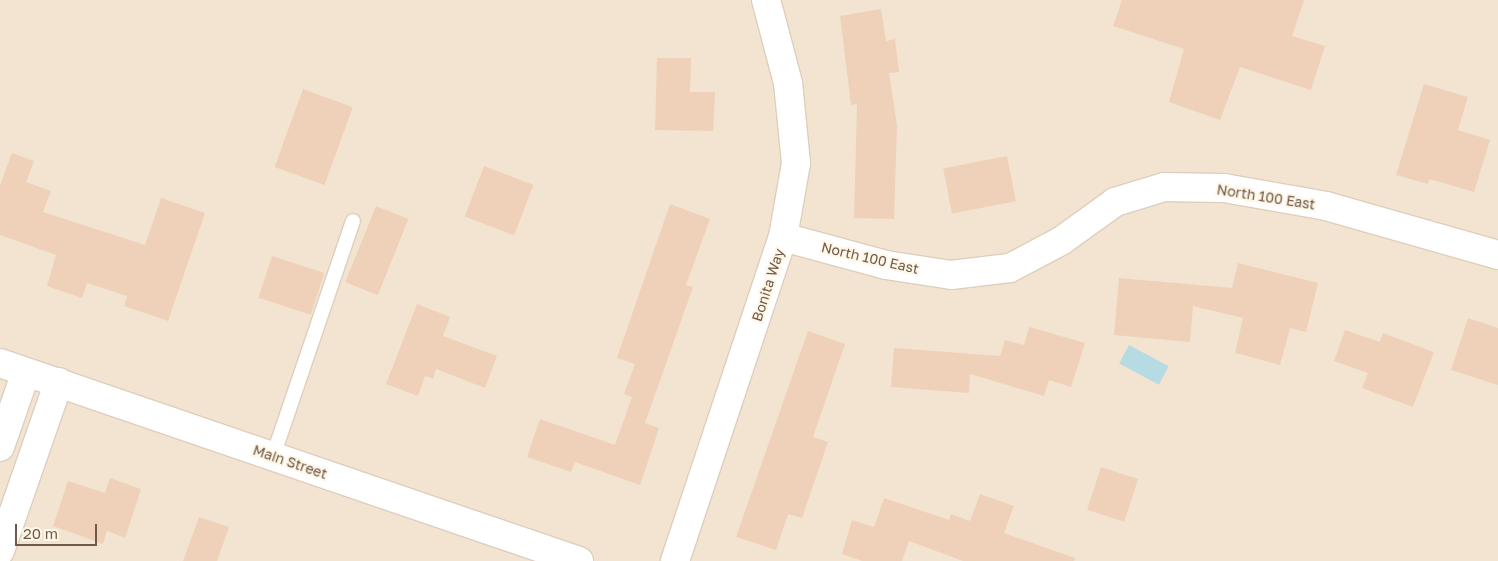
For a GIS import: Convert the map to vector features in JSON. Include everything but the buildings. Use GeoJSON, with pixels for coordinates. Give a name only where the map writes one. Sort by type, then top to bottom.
{"type":"FeatureCollection","features":[{"type":"Feature","properties":{"kind":"street","name":"Bonita Way"},"geometry":{"type":"LineString","coordinates":[[676,561],[783,238],[796,163],[788,83],[767,0]]}},
{"type":"Feature","properties":{"kind":"street","name":"North 100 East"},"geometry":{"type":"LineString","coordinates":[[783,238],[886,265],[951,275],[1010,268],[1061,241],[1115,202],[1164,187],[1215,188],[1326,206],[1498,254]]}},
{"type":"Feature","properties":{"kind":"street","name":"Main Street"},"geometry":{"type":"LineString","coordinates":[[0,363],[579,561]]}},
{"type":"Feature","properties":{"kind":"street"},"geometry":{"type":"LineString","coordinates":[[0,447],[26,372]]}},
{"type":"Feature","properties":{"kind":"street"},"geometry":{"type":"LineString","coordinates":[[0,552],[59,382]]}},
{"type":"Feature","properties":{"kind":"lane"},"geometry":{"type":"LineString","coordinates":[[273,456],[353,221]]}},
{"type":"Feature","properties":{"kind":"shaded area"},"geometry":{"type":"Polygon","coordinates":[[[0,0],[1498,0],[1498,561],[0,561],[0,0]]]}},
{"type":"Feature","properties":{"kind":"water"},"geometry":{"type":"Polygon","coordinates":[[[1129,345],[1169,366],[1159,385],[1119,364],[1129,345]]]}}]}
